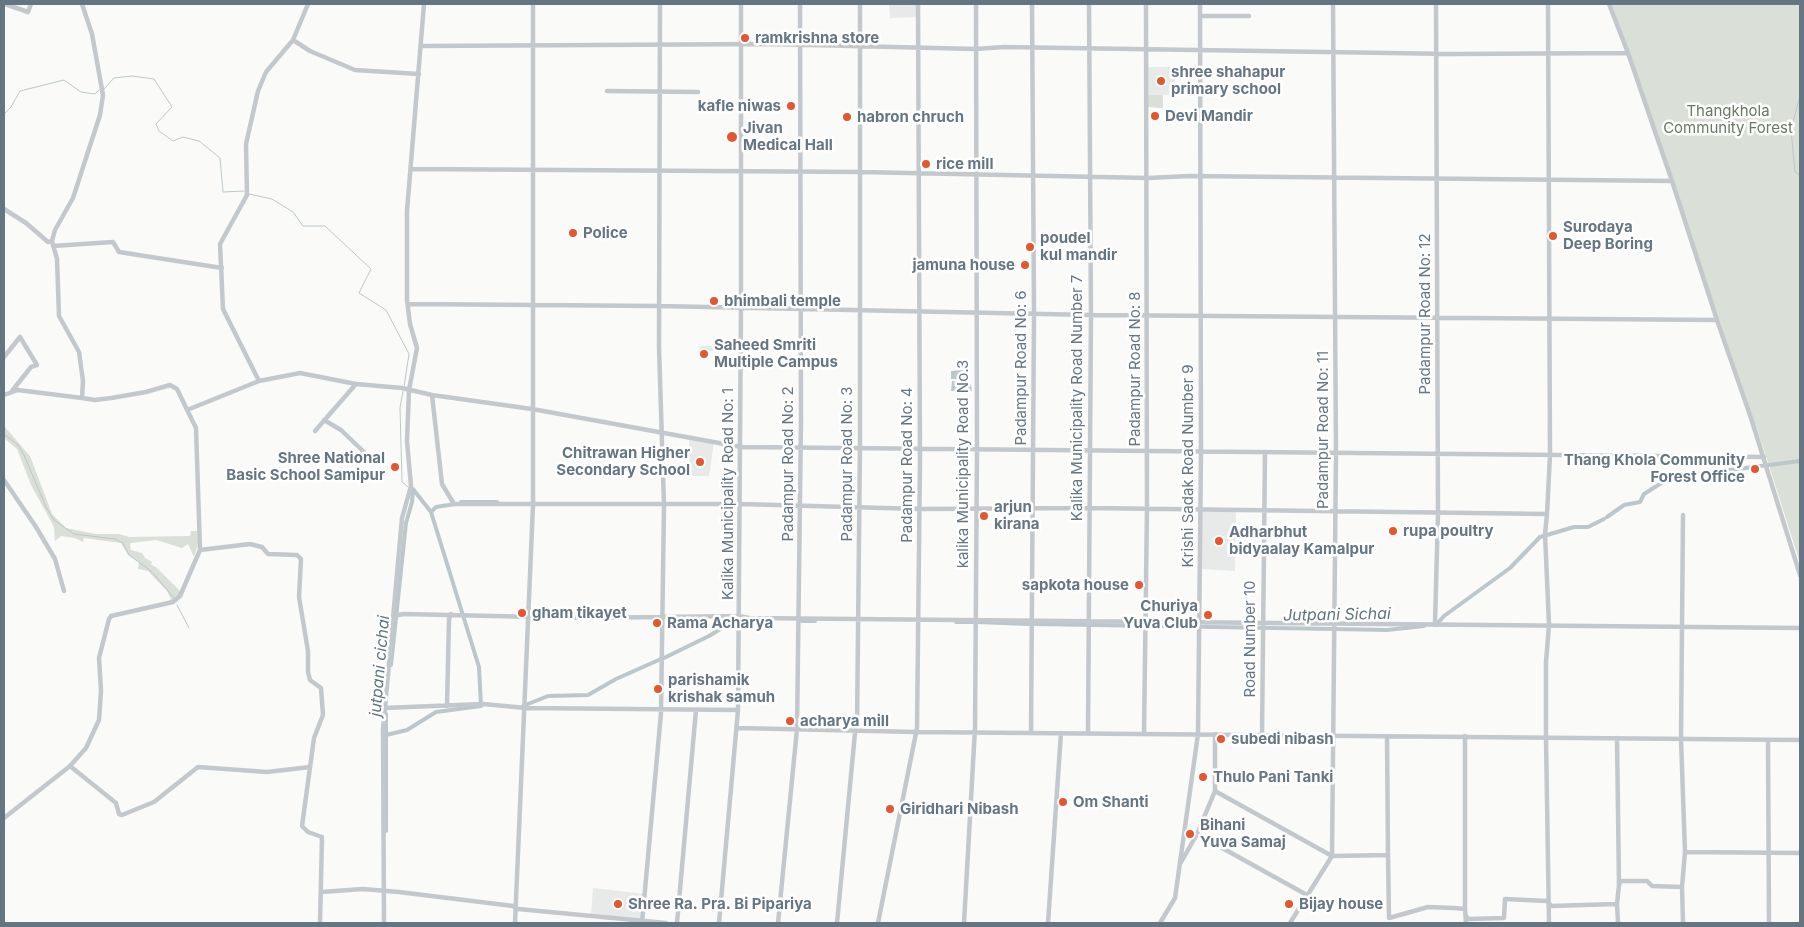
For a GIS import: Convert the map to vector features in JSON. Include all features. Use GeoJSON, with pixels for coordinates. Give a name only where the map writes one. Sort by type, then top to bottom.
{"type":"FeatureCollection","features":[{"type":"Feature","properties":{"kind":"street"},"geometry":{"type":"LineString","coordinates":[[6,4],[28,12],[31,4]]}},
{"type":"Feature","properties":{"kind":"street"},"geometry":{"type":"LineString","coordinates":[[82,4],[92,34],[99,71],[102,104],[73,198],[55,230],[52,244],[57,258],[59,316],[79,352],[82,398]]}},
{"type":"Feature","properties":{"kind":"street"},"geometry":{"type":"LineString","coordinates":[[259,381],[223,309],[220,244],[246,195],[246,144],[258,91],[266,72],[293,40],[308,4]]}},
{"type":"Feature","properties":{"kind":"street"},"geometry":{"type":"LineString","coordinates":[[384,923],[386,892],[382,730],[402,518],[410,486],[407,441],[409,390],[417,348],[410,324],[408,304],[407,211],[412,169],[424,4]]}},
{"type":"Feature","properties":{"kind":"street"},"geometry":{"type":"LineString","coordinates":[[515,923],[527,617],[534,504],[532,409],[533,4]]}},
{"type":"Feature","properties":{"kind":"street"},"geometry":{"type":"LineString","coordinates":[[642,923],[661,710],[663,619],[664,505],[659,306],[660,4]]}},
{"type":"Feature","properties":{"kind":"street","name":"Kalika Municipality Road No: 1"},"geometry":{"type":"LineString","coordinates":[[719,923],[738,728],[741,447],[741,4]]}},
{"type":"Feature","properties":{"kind":"street","name":"Padampur Road No: 2"},"geometry":{"type":"LineString","coordinates":[[778,923],[797,729],[801,310],[800,4]]}},
{"type":"Feature","properties":{"kind":"street","name":"Padampur Road No: 3"},"geometry":{"type":"LineString","coordinates":[[837,923],[856,730],[860,506],[860,4]]}},
{"type":"Feature","properties":{"kind":"street","name":"Padampur Road No: 4"},"geometry":{"type":"LineString","coordinates":[[878,923],[916,732],[920,508],[918,4]]}},
{"type":"Feature","properties":{"kind":"street","name":"kalika Municipality Road No.3"},"geometry":{"type":"LineString","coordinates":[[964,923],[974,732],[977,450],[976,4]]}},
{"type":"Feature","properties":{"kind":"street","name":"Padampur Road No: 6"},"geometry":{"type":"LineString","coordinates":[[1031,733],[1034,508],[1032,4]]}},
{"type":"Feature","properties":{"kind":"street","name":"Kalika Municipality Road Number 7"},"geometry":{"type":"LineString","coordinates":[[1088,733],[1091,315],[1089,4]]}},
{"type":"Feature","properties":{"kind":"street","name":"Padampur Road No: 8"},"geometry":{"type":"LineString","coordinates":[[1144,734],[1148,508],[1146,4]]}},
{"type":"Feature","properties":{"kind":"street","name":"Krishi Sadak Road Number 9"},"geometry":{"type":"LineString","coordinates":[[1160,923],[1175,898],[1198,734],[1201,451],[1200,4]]}},
{"type":"Feature","properties":{"kind":"street","name":"Padampur Road No: 11"},"geometry":{"type":"LineString","coordinates":[[1332,856],[1336,512],[1336,178],[1333,4]]}},
{"type":"Feature","properties":{"kind":"street","name":"Padampur Road No: 12"},"geometry":{"type":"LineString","coordinates":[[1435,623],[1438,513],[1436,454],[1438,180],[1436,4]]}},
{"type":"Feature","properties":{"kind":"street"},"geometry":{"type":"LineString","coordinates":[[1548,4],[1550,55],[1548,180],[1550,455],[1544,534],[1549,625],[1546,662],[1549,923]]}},
{"type":"Feature","properties":{"kind":"street"},"geometry":{"type":"LineString","coordinates":[[1609,4],[1672,181],[1764,457],[1800,575]]}},
{"type":"Feature","properties":{"kind":"street"},"geometry":{"type":"LineString","coordinates":[[1200,16],[1249,16]]}},
{"type":"Feature","properties":{"kind":"street"},"geometry":{"type":"LineString","coordinates":[[293,40],[310,51],[355,70],[419,74]]}},
{"type":"Feature","properties":{"kind":"street"},"geometry":{"type":"LineString","coordinates":[[422,46],[800,44],[919,48],[1147,51],[1200,50],[1550,55],[1628,53]]}},
{"type":"Feature","properties":{"kind":"street"},"geometry":{"type":"LineString","coordinates":[[607,91],[698,92]]}},
{"type":"Feature","properties":{"kind":"street"},"geometry":{"type":"LineString","coordinates":[[412,169],[659,172],[801,171],[1034,177],[1090,175],[1148,178],[1672,181]]}},
{"type":"Feature","properties":{"kind":"street"},"geometry":{"type":"LineString","coordinates":[[4,209],[26,223],[52,244],[112,242],[119,252],[222,268]]}},
{"type":"Feature","properties":{"kind":"street"},"geometry":{"type":"LineString","coordinates":[[408,304],[741,307],[801,310],[1091,315],[1717,320]]}},
{"type":"Feature","properties":{"kind":"street"},"geometry":{"type":"LineString","coordinates":[[4,357],[20,337],[37,364],[32,366],[12,391],[4,395]]}},
{"type":"Feature","properties":{"kind":"street"},"geometry":{"type":"LineString","coordinates":[[187,410],[259,381],[300,373],[356,384],[409,390],[532,409],[741,447],[1090,452],[1201,451],[1764,457]]}},
{"type":"Feature","properties":{"kind":"street"},"geometry":{"type":"LineString","coordinates":[[316,431],[356,384]]}},
{"type":"Feature","properties":{"kind":"street"},"geometry":{"type":"LineString","coordinates":[[4,818],[70,766],[86,748],[99,720],[101,691],[99,658],[111,616],[173,602],[180,596],[200,550],[196,428],[177,389],[170,385],[146,392],[95,400],[12,391]]}},
{"type":"Feature","properties":{"kind":"street"},"geometry":{"type":"LineString","coordinates":[[432,395],[442,484],[454,504],[740,504],[800,507],[1148,508],[1546,514]]}},
{"type":"Feature","properties":{"kind":"street"},"geometry":{"type":"LineString","coordinates":[[324,420],[341,430],[365,453]]}},
{"type":"Feature","properties":{"kind":"street","name":"Road Number 10"},"geometry":{"type":"LineString","coordinates":[[1262,736],[1265,452]]}},
{"type":"Feature","properties":{"kind":"street"},"geometry":{"type":"LineString","coordinates":[[4,480],[55,559],[64,591]]}},
{"type":"Feature","properties":{"kind":"street"},"geometry":{"type":"LineString","coordinates":[[1683,515],[1681,739],[1685,852],[1682,887],[1683,923]]}},
{"type":"Feature","properties":{"kind":"street"},"geometry":{"type":"LineString","coordinates":[[200,550],[250,544],[262,547],[268,554],[297,555],[301,559],[299,597],[308,651],[308,672],[310,680],[321,688],[323,715],[314,738],[302,826],[308,832],[322,837],[320,923]]}},
{"type":"Feature","properties":{"kind":"street"},"geometry":{"type":"LineString","coordinates":[[394,616],[404,614],[464,614],[663,619],[739,616],[749,618],[919,620],[1199,621],[1263,624],[1435,623],[1441,626],[1549,625],[1800,628]]}},
{"type":"Feature","properties":{"kind":"street"},"geometry":{"type":"LineString","coordinates":[[447,706],[449,619],[451,614]]}},
{"type":"Feature","properties":{"kind":"street"},"geometry":{"type":"LineString","coordinates":[[384,708],[471,705],[524,708],[738,710]]}},
{"type":"Feature","properties":{"kind":"street"},"geometry":{"type":"LineString","coordinates":[[677,923],[696,710]]}},
{"type":"Feature","properties":{"kind":"street"},"geometry":{"type":"LineString","coordinates":[[738,728],[1333,737],[1465,736],[1800,740]]}},
{"type":"Feature","properties":{"kind":"street"},"geometry":{"type":"LineString","coordinates":[[1048,923],[1061,733]]}},
{"type":"Feature","properties":{"kind":"street"},"geometry":{"type":"LineString","coordinates":[[1180,864],[1197,834],[1215,791],[1215,734]]}},
{"type":"Feature","properties":{"kind":"street"},"geometry":{"type":"LineString","coordinates":[[1387,736],[1388,920],[1428,907],[1465,909]]}},
{"type":"Feature","properties":{"kind":"street"},"geometry":{"type":"LineString","coordinates":[[1465,736],[1466,923]]}},
{"type":"Feature","properties":{"kind":"street"},"geometry":{"type":"LineString","coordinates":[[1618,738],[1618,923]]}},
{"type":"Feature","properties":{"kind":"street"},"geometry":{"type":"LineString","coordinates":[[1768,740],[1769,923]]}},
{"type":"Feature","properties":{"kind":"street"},"geometry":{"type":"LineString","coordinates":[[70,766],[116,803],[119,814],[122,815],[154,802],[198,766],[267,772],[310,767]]}},
{"type":"Feature","properties":{"kind":"street"},"geometry":{"type":"LineString","coordinates":[[1215,791],[1332,856],[1388,855]]}},
{"type":"Feature","properties":{"kind":"street"},"geometry":{"type":"LineString","coordinates":[[1197,834],[1307,895]]}},
{"type":"Feature","properties":{"kind":"street"},"geometry":{"type":"LineString","coordinates":[[1685,852],[1800,853]]}},
{"type":"Feature","properties":{"kind":"street"},"geometry":{"type":"LineString","coordinates":[[1292,922],[1332,856]]}},
{"type":"Feature","properties":{"kind":"street"},"geometry":{"type":"LineString","coordinates":[[1619,885],[1621,881],[1647,881],[1652,886],[1682,887]]}},
{"type":"Feature","properties":{"kind":"street"},"geometry":{"type":"LineString","coordinates":[[322,892],[363,889],[513,906],[517,909],[642,923],[666,923]]}},
{"type":"Feature","properties":{"kind":"street"},"geometry":{"type":"LineString","coordinates":[[1466,916],[1468,918],[1504,918],[1505,900],[1548,901]]}},
{"type":"Feature","properties":{"kind":"street"},"geometry":{"type":"LineString","coordinates":[[1548,901],[1551,906],[1563,907],[1617,904]]}},
{"type":"Feature","properties":{"kind":"shaded area"},"geometry":{"type":"Polygon","coordinates":[[[889,4],[918,4],[918,17],[890,18],[889,4]]]}},
{"type":"Feature","properties":{"kind":"shaded area","name":"shree shahapur primary school"},"geometry":{"type":"Polygon","coordinates":[[[1148,67],[1175,67],[1175,95],[1148,95],[1148,67]]]}},
{"type":"Feature","properties":{"kind":"shaded area","name":"Saheed Smriti Multiple Campus"},"geometry":{"type":"Polygon","coordinates":[[[700,346],[715,346],[715,351],[707,351],[707,358],[701,358],[700,346]]]}},
{"type":"Feature","properties":{"kind":"shaded area"},"geometry":{"type":"Polygon","coordinates":[[[963,370],[964,379],[951,379],[951,371],[963,370]]]}},
{"type":"Feature","properties":{"kind":"shaded area"},"geometry":{"type":"Polygon","coordinates":[[[952,381],[968,382],[971,384],[972,391],[951,391],[952,381]]]}},
{"type":"Feature","properties":{"kind":"shaded area","name":"Chitrawan Higher Secondary School"},"geometry":{"type":"Polygon","coordinates":[[[689,438],[714,442],[709,476],[689,476],[689,438]]]}},
{"type":"Feature","properties":{"kind":"shaded area","name":"Adharbhut bidyaalay Kamalpur"},"geometry":{"type":"Polygon","coordinates":[[[1236,510],[1235,571],[1202,569],[1202,512],[1236,510]]]}},
{"type":"Feature","properties":{"kind":"shaded area","name":"Shree Ra. Pra. Bi Pipariya"},"geometry":{"type":"Polygon","coordinates":[[[593,888],[645,894],[642,922],[591,914],[593,888]]]}},
{"type":"Feature","properties":{"kind":"green space","name":"Thangkhola Community Forest"},"geometry":{"type":"Polygon","coordinates":[[[1611,4],[1800,4],[1800,563],[1765,453],[1611,4]]]}},
{"type":"Feature","properties":{"kind":"green space"},"geometry":{"type":"Polygon","coordinates":[[[1148,95],[1163,95],[1163,108],[1148,107],[1148,95]]]}},
{"type":"Feature","properties":{"kind":"green space"},"geometry":{"type":"Polygon","coordinates":[[[4,426],[30,456],[52,514],[66,528],[96,534],[119,534],[129,537],[190,536],[191,531],[197,531],[198,543],[194,557],[188,544],[182,548],[156,540],[131,543],[130,545],[131,550],[142,553],[145,558],[152,562],[151,565],[156,567],[180,591],[178,596],[166,603],[171,599],[167,591],[148,571],[138,569],[139,562],[128,555],[121,543],[84,538],[83,542],[75,538],[61,536],[55,541],[54,527],[31,485],[17,449],[4,438],[4,426]]]}},
{"type":"Feature","properties":{"kind":"waterway"},"geometry":{"type":"LineString","coordinates":[[104,89],[114,78],[132,76],[154,79],[172,107],[156,124],[159,131],[173,141],[183,137],[199,141],[220,158],[223,192],[244,191]]}},
{"type":"Feature","properties":{"kind":"waterway"},"geometry":{"type":"LineString","coordinates":[[4,114],[11,107],[20,91],[64,80],[81,92],[95,94],[99,90]]}},
{"type":"Feature","properties":{"kind":"waterway"},"geometry":{"type":"LineString","coordinates":[[1800,96],[1791,130],[1795,172],[1800,175]]}},
{"type":"Feature","properties":{"kind":"waterway"},"geometry":{"type":"LineString","coordinates":[[249,194],[272,199],[293,212],[303,226],[325,226],[371,269],[359,293],[386,310],[409,354],[404,387]]}},
{"type":"Feature","properties":{"kind":"waterway"},"geometry":{"type":"LineString","coordinates":[[403,391],[400,408],[402,482],[408,487]]}},
{"type":"Feature","properties":{"kind":"waterway"},"geometry":{"type":"LineString","coordinates":[[4,434],[18,445],[24,455],[46,507],[54,520],[74,534],[115,539],[123,543],[129,555],[151,571],[174,598]]}},
{"type":"Feature","properties":{"kind":"waterway","name":"Jutpani Sichai"},"geometry":{"type":"LineString","coordinates":[[1607,517],[1624,505],[1640,502],[1644,494],[1663,482],[1683,476],[1800,461]]}},
{"type":"Feature","properties":{"kind":"waterway"},"geometry":{"type":"LineString","coordinates":[[413,489],[431,512],[436,507],[455,504]]}},
{"type":"Feature","properties":{"kind":"waterway","name":"jutpani cichai"},"geometry":{"type":"LineString","coordinates":[[391,665],[406,523],[412,502],[413,489]]}},
{"type":"Feature","properties":{"kind":"waterway"},"geometry":{"type":"LineString","coordinates":[[461,502],[497,502]]}},
{"type":"Feature","properties":{"kind":"waterway"},"geometry":{"type":"LineString","coordinates":[[431,512],[479,667],[481,706]]}},
{"type":"Feature","properties":{"kind":"waterway","name":"Jutpani Sichai"},"geometry":{"type":"LineString","coordinates":[[1436,625],[1444,616],[1510,568],[1540,537],[1574,527],[1588,527],[1604,519]]}},
{"type":"Feature","properties":{"kind":"waterway"},"geometry":{"type":"LineString","coordinates":[[177,605],[189,628]]}},
{"type":"Feature","properties":{"kind":"waterway","name":"Jutpani Sichai"},"geometry":{"type":"LineString","coordinates":[[664,658],[709,636],[735,620],[749,619]]}},
{"type":"Feature","properties":{"kind":"waterway","name":"Jutpani Sichai"},"geometry":{"type":"LineString","coordinates":[[802,621],[815,621]]}},
{"type":"Feature","properties":{"kind":"waterway","name":"Jutpani Sichai"},"geometry":{"type":"LineString","coordinates":[[956,622],[973,622]]}},
{"type":"Feature","properties":{"kind":"waterway","name":"Jutpani Sichai"},"geometry":{"type":"LineString","coordinates":[[977,622],[1029,624]]}},
{"type":"Feature","properties":{"kind":"waterway","name":"Jutpani Sichai"},"geometry":{"type":"LineString","coordinates":[[1034,624],[1387,630],[1424,626]]}},
{"type":"Feature","properties":{"kind":"waterway","name":"jutpani cichai"},"geometry":{"type":"LineString","coordinates":[[523,706],[548,696],[588,695],[616,679],[661,659]]}},
{"type":"Feature","properties":{"kind":"waterway","name":"jutpani cichai"},"geometry":{"type":"LineString","coordinates":[[386,714],[386,735],[407,730],[436,712],[481,706]]}},
{"type":"Feature","properties":{"kind":"waterway"},"geometry":{"type":"LineString","coordinates":[[386,735],[386,831]]}},
{"type":"Feature","properties":{"kind":"place","name":"ramkrishna store"},"geometry":{"type":"Point","coordinates":[745,38]}},
{"type":"Feature","properties":{"kind":"place","name":"shree shahapur primary school"},"geometry":{"type":"Point","coordinates":[1161,81]}},
{"type":"Feature","properties":{"kind":"place","name":"kafle niwas"},"geometry":{"type":"Point","coordinates":[791,106]}},
{"type":"Feature","properties":{"kind":"place","name":"Devi Mandir"},"geometry":{"type":"Point","coordinates":[1155,116]}},
{"type":"Feature","properties":{"kind":"place","name":"habron chruch"},"geometry":{"type":"Point","coordinates":[847,117]}},
{"type":"Feature","properties":{"kind":"place","name":"Jivan Medical Hall"},"geometry":{"type":"Point","coordinates":[732,137]}},
{"type":"Feature","properties":{"kind":"place","name":"rice mill"},"geometry":{"type":"Point","coordinates":[926,164]}},
{"type":"Feature","properties":{"kind":"place","name":"Police"},"geometry":{"type":"Point","coordinates":[573,233]}},
{"type":"Feature","properties":{"kind":"place","name":"Surodaya Deep Boring"},"geometry":{"type":"Point","coordinates":[1553,236]}},
{"type":"Feature","properties":{"kind":"place","name":"poudel kul mandir"},"geometry":{"type":"Point","coordinates":[1030,247]}},
{"type":"Feature","properties":{"kind":"place","name":"jamuna house"},"geometry":{"type":"Point","coordinates":[1025,265]}},
{"type":"Feature","properties":{"kind":"place","name":"bhimbali temple"},"geometry":{"type":"Point","coordinates":[714,301]}},
{"type":"Feature","properties":{"kind":"place","name":"Saheed Smriti Multiple Campus"},"geometry":{"type":"Point","coordinates":[704,354]}},
{"type":"Feature","properties":{"kind":"place","name":"Chitrawan Higher Secondary School"},"geometry":{"type":"Point","coordinates":[700,462]}},
{"type":"Feature","properties":{"kind":"place","name":"Shree National Basic School Samipur"},"geometry":{"type":"Point","coordinates":[395,467]}},
{"type":"Feature","properties":{"kind":"place","name":"Thang Khola Community Forest Office"},"geometry":{"type":"Point","coordinates":[1755,469]}},
{"type":"Feature","properties":{"kind":"place","name":"arjun kirana"},"geometry":{"type":"Point","coordinates":[984,516]}},
{"type":"Feature","properties":{"kind":"place","name":"rupa poultry"},"geometry":{"type":"Point","coordinates":[1393,531]}},
{"type":"Feature","properties":{"kind":"place","name":"Adharbhut bidyaalay Kamalpur"},"geometry":{"type":"Point","coordinates":[1219,541]}},
{"type":"Feature","properties":{"kind":"place","name":"sapkota house"},"geometry":{"type":"Point","coordinates":[1139,585]}},
{"type":"Feature","properties":{"kind":"place","name":"gham tikayet"},"geometry":{"type":"Point","coordinates":[522,613]}},
{"type":"Feature","properties":{"kind":"place","name":"Churiya Yuva Club"},"geometry":{"type":"Point","coordinates":[1208,615]}},
{"type":"Feature","properties":{"kind":"place","name":"Rama Acharya"},"geometry":{"type":"Point","coordinates":[657,623]}},
{"type":"Feature","properties":{"kind":"place","name":"parishamik krishak samuh"},"geometry":{"type":"Point","coordinates":[658,689]}},
{"type":"Feature","properties":{"kind":"place","name":"acharya mill"},"geometry":{"type":"Point","coordinates":[790,721]}},
{"type":"Feature","properties":{"kind":"place","name":"subedi nibash"},"geometry":{"type":"Point","coordinates":[1221,739]}},
{"type":"Feature","properties":{"kind":"place","name":"Thulo Pani Tanki"},"geometry":{"type":"Point","coordinates":[1203,777]}},
{"type":"Feature","properties":{"kind":"place","name":"Om Shanti"},"geometry":{"type":"Point","coordinates":[1063,802]}},
{"type":"Feature","properties":{"kind":"place","name":"Giridhari Nibash"},"geometry":{"type":"Point","coordinates":[890,809]}},
{"type":"Feature","properties":{"kind":"place","name":"Bihani Yuva Samaj"},"geometry":{"type":"Point","coordinates":[1190,834]}},
{"type":"Feature","properties":{"kind":"place","name":"Shree Ra. Pra. Bi Pipariya"},"geometry":{"type":"Point","coordinates":[618,904]}},
{"type":"Feature","properties":{"kind":"place","name":"Bijay house"},"geometry":{"type":"Point","coordinates":[1289,904]}}]}
